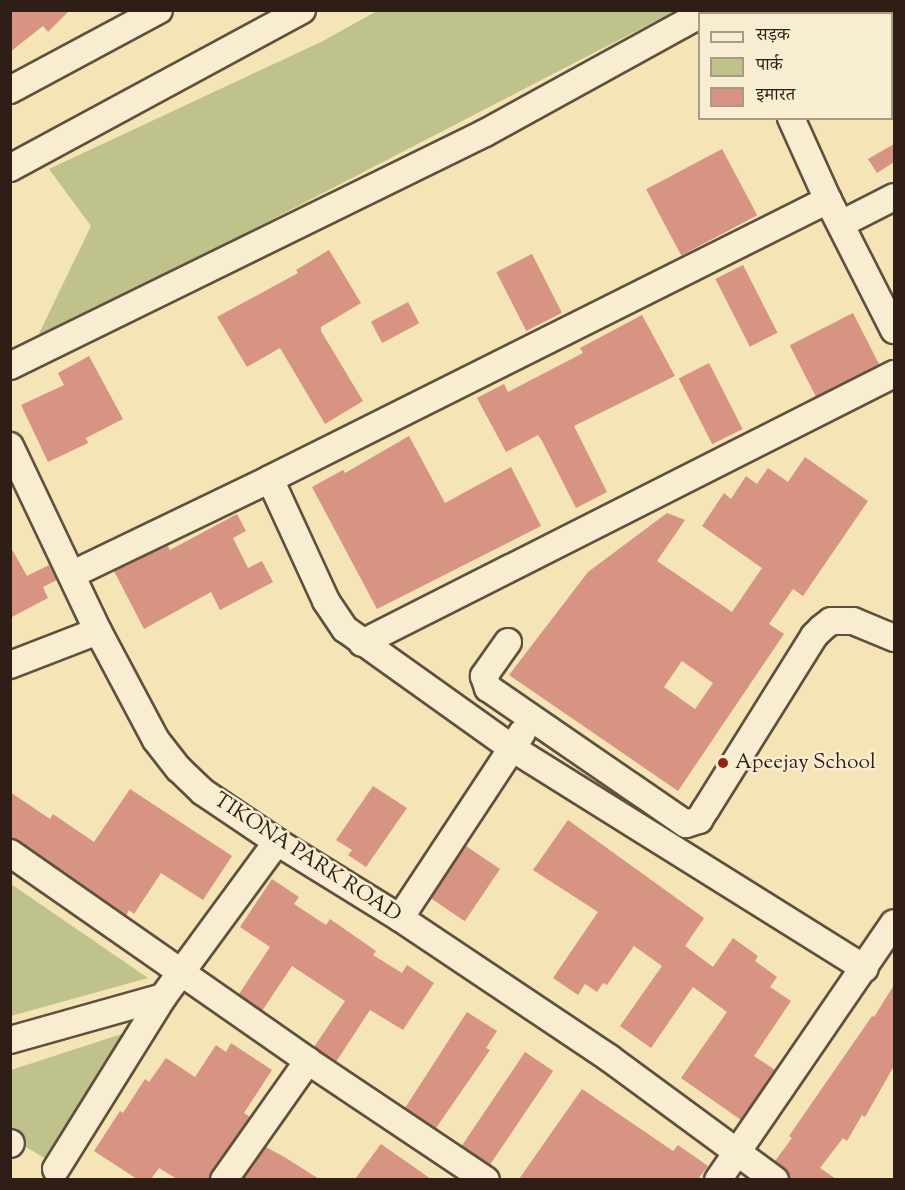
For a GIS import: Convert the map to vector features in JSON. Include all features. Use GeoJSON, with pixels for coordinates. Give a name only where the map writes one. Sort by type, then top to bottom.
{"type":"FeatureCollection","features":[{"type":"Feature","properties":{"kind":"street"},"geometry":{"type":"LineString","coordinates":[[10,90],[159,10]]}},
{"type":"Feature","properties":{"kind":"street"},"geometry":{"type":"LineString","coordinates":[[10,168],[302,10]]}},
{"type":"Feature","properties":{"kind":"street"},"geometry":{"type":"LineString","coordinates":[[10,366],[485,133],[698,16]]}},
{"type":"Feature","properties":{"kind":"street"},"geometry":{"type":"LineString","coordinates":[[792,120],[828,200],[894,330]]}},
{"type":"Feature","properties":{"kind":"street"},"geometry":{"type":"LineString","coordinates":[[841,224],[894,196]]}},
{"type":"Feature","properties":{"kind":"street"},"geometry":{"type":"LineString","coordinates":[[73,574],[270,479],[828,200]]}},
{"type":"Feature","properties":{"kind":"street"},"geometry":{"type":"LineString","coordinates":[[362,643],[894,374]]}},
{"type":"Feature","properties":{"kind":"street","name":"TIKONA PARK ROAD"},"geometry":{"type":"LineString","coordinates":[[10,446],[73,574],[98,631],[165,754],[203,792],[277,842],[400,918],[609,1058],[775,1179]]}},
{"type":"Feature","properties":{"kind":"street"},"geometry":{"type":"LineString","coordinates":[[270,479],[326,601],[345,629],[512,748],[865,969]]}},
{"type":"Feature","properties":{"kind":"street"},"geometry":{"type":"LineString","coordinates":[[508,642],[484,676],[484,684],[680,821],[690,823],[699,820],[822,628],[831,621],[853,621],[894,638]]}},
{"type":"Feature","properties":{"kind":"street"},"geometry":{"type":"LineString","coordinates":[[10,665],[98,631]]}},
{"type":"Feature","properties":{"kind":"street"},"geometry":{"type":"LineString","coordinates":[[400,918],[532,718]]}},
{"type":"Feature","properties":{"kind":"street"},"geometry":{"type":"LineString","coordinates":[[56,1169],[163,997],[277,842]]}},
{"type":"Feature","properties":{"kind":"street"},"geometry":{"type":"LineString","coordinates":[[10,853],[308,1061],[486,1179]]}},
{"type":"Feature","properties":{"kind":"street"},"geometry":{"type":"LineString","coordinates":[[718,1179],[865,969],[894,923]]}},
{"type":"Feature","properties":{"kind":"street"},"geometry":{"type":"LineString","coordinates":[[10,1040],[163,997]]}},
{"type":"Feature","properties":{"kind":"street"},"geometry":{"type":"LineString","coordinates":[[227,1178],[308,1061]]}},
{"type":"Feature","properties":{"kind":"green space"},"geometry":{"type":"Polygon","coordinates":[[[377,11],[675,11],[35,342],[91,226],[49,169],[323,41],[377,11]]]}},
{"type":"Feature","properties":{"kind":"green space"},"geometry":{"type":"Polygon","coordinates":[[[11,884],[148,978],[11,1016],[11,884]]]}},
{"type":"Feature","properties":{"kind":"green space"},"geometry":{"type":"Polygon","coordinates":[[[134,1030],[46,1159],[11,1138],[11,1070],[134,1030]]]}},
{"type":"Feature","properties":{"kind":"building"},"geometry":{"type":"Polygon","coordinates":[[[10,10],[70,10],[48,32],[43,26],[10,52],[10,10]]]}},
{"type":"Feature","properties":{"kind":"building"},"geometry":{"type":"Polygon","coordinates":[[[894,144],[894,162],[877,173],[868,159],[894,144]]]}},
{"type":"Feature","properties":{"kind":"building"},"geometry":{"type":"Polygon","coordinates":[[[722,149],[757,215],[681,256],[646,189],[722,149]]]}},
{"type":"Feature","properties":{"kind":"building"},"geometry":{"type":"Polygon","coordinates":[[[329,250],[361,303],[321,327],[321,331],[363,401],[325,424],[280,348],[247,367],[217,317],[298,273],[296,270],[329,250]]]}},
{"type":"Feature","properties":{"kind":"building"},"geometry":{"type":"Polygon","coordinates":[[[532,254],[562,313],[526,331],[496,272],[532,254]]]}},
{"type":"Feature","properties":{"kind":"building"},"geometry":{"type":"Polygon","coordinates":[[[743,265],[778,333],[750,347],[715,279],[743,265]]]}},
{"type":"Feature","properties":{"kind":"building"},"geometry":{"type":"Polygon","coordinates":[[[408,302],[419,323],[382,343],[371,322],[408,302]]]}},
{"type":"Feature","properties":{"kind":"building"},"geometry":{"type":"Polygon","coordinates":[[[853,313],[879,365],[816,397],[790,345],[853,313]]]}},
{"type":"Feature","properties":{"kind":"building"},"geometry":{"type":"Polygon","coordinates":[[[642,315],[675,376],[574,426],[607,492],[576,508],[538,435],[506,452],[477,398],[504,384],[508,392],[583,353],[580,348],[642,315]]]}},
{"type":"Feature","properties":{"kind":"building"},"geometry":{"type":"Polygon","coordinates":[[[89,356],[123,419],[86,438],[88,443],[48,462],[21,405],[64,385],[58,373],[89,356]]]}},
{"type":"Feature","properties":{"kind":"building"},"geometry":{"type":"Polygon","coordinates":[[[709,363],[743,429],[712,444],[679,378],[709,363]]]}},
{"type":"Feature","properties":{"kind":"building"},"geometry":{"type":"Polygon","coordinates":[[[409,436],[445,503],[511,467],[541,526],[377,609],[312,487],[343,470],[345,473],[409,436]]]}},
{"type":"Feature","properties":{"kind":"building"},"geometry":{"type":"Polygon","coordinates":[[[805,457],[868,501],[803,596],[793,589],[769,624],[784,634],[678,791],[509,675],[588,572],[667,513],[685,520],[657,561],[732,612],[762,568],[702,526],[724,493],[731,499],[746,476],[757,484],[768,468],[788,482],[805,457]],[[682,661],[664,687],[695,709],[713,683],[682,661]]]}},
{"type":"Feature","properties":{"kind":"building"},"geometry":{"type":"Polygon","coordinates":[[[237,514],[246,531],[233,538],[248,568],[262,561],[273,582],[220,610],[211,592],[144,629],[114,571],[167,545],[170,550],[237,514]]]}},
{"type":"Feature","properties":{"kind":"building"},"geometry":{"type":"Polygon","coordinates":[[[10,546],[27,576],[49,565],[57,580],[43,587],[48,598],[10,618],[10,546]]]}},
{"type":"Feature","properties":{"kind":"building"},"geometry":{"type":"Polygon","coordinates":[[[373,786],[407,808],[366,867],[348,855],[352,850],[336,840],[373,786]]]}},
{"type":"Feature","properties":{"kind":"building"},"geometry":{"type":"Polygon","coordinates":[[[130,789],[232,856],[203,900],[161,873],[134,914],[129,910],[126,916],[19,841],[10,838],[10,792],[50,819],[53,814],[94,842],[130,789]]]}},
{"type":"Feature","properties":{"kind":"building"},"geometry":{"type":"Polygon","coordinates":[[[568,820],[704,918],[685,946],[713,967],[733,938],[758,956],[755,961],[777,977],[770,987],[791,1001],[754,1056],[775,1070],[741,1120],[681,1078],[727,1012],[693,987],[651,1048],[620,1026],[662,966],[634,946],[607,985],[603,983],[597,992],[585,984],[578,995],[553,978],[598,912],[533,870],[568,820]]]}},
{"type":"Feature","properties":{"kind":"building"},"geometry":{"type":"Polygon","coordinates":[[[466,846],[500,869],[465,921],[431,898],[466,846]]]}},
{"type":"Feature","properties":{"kind":"building"},"geometry":{"type":"Polygon","coordinates":[[[272,879],[299,897],[294,904],[326,925],[330,919],[376,951],[373,955],[402,973],[407,965],[434,983],[403,1030],[370,1010],[336,1062],[314,1047],[345,1001],[292,966],[262,1011],[239,994],[270,947],[240,927],[272,879]]]}},
{"type":"Feature","properties":{"kind":"building"},"geometry":{"type":"Polygon","coordinates":[[[894,985],[894,1066],[865,1117],[862,1115],[847,1141],[843,1138],[820,1168],[836,1179],[790,1179],[784,1168],[775,1161],[792,1138],[789,1136],[872,1016],[874,1017],[894,985]]]}},
{"type":"Feature","properties":{"kind":"building"},"geometry":{"type":"Polygon","coordinates":[[[467,1012],[497,1031],[486,1048],[490,1050],[436,1128],[405,1108],[467,1012]]]}},
{"type":"Feature","properties":{"kind":"building"},"geometry":{"type":"Polygon","coordinates":[[[231,1043],[272,1070],[244,1113],[250,1117],[212,1171],[209,1179],[177,1179],[159,1168],[151,1179],[137,1179],[94,1151],[120,1111],[123,1113],[145,1079],[149,1082],[166,1058],[195,1077],[216,1045],[226,1052],[231,1043]]]}},
{"type":"Feature","properties":{"kind":"building"},"geometry":{"type":"Polygon","coordinates":[[[525,1052],[553,1071],[490,1165],[462,1146],[525,1052]]]}},
{"type":"Feature","properties":{"kind":"building"},"geometry":{"type":"Polygon","coordinates":[[[582,1089],[673,1151],[678,1145],[708,1166],[698,1179],[519,1179],[582,1089]]]}},
{"type":"Feature","properties":{"kind":"building"},"geometry":{"type":"Polygon","coordinates":[[[381,1144],[431,1179],[355,1179],[381,1144]]]}},
{"type":"Feature","properties":{"kind":"building"},"geometry":{"type":"Polygon","coordinates":[[[266,1147],[286,1158],[319,1179],[243,1179],[266,1147]]]}},
{"type":"Feature","properties":{"kind":"place","name":"Apeejay School"},"geometry":{"type":"Point","coordinates":[723,763]}}]}
